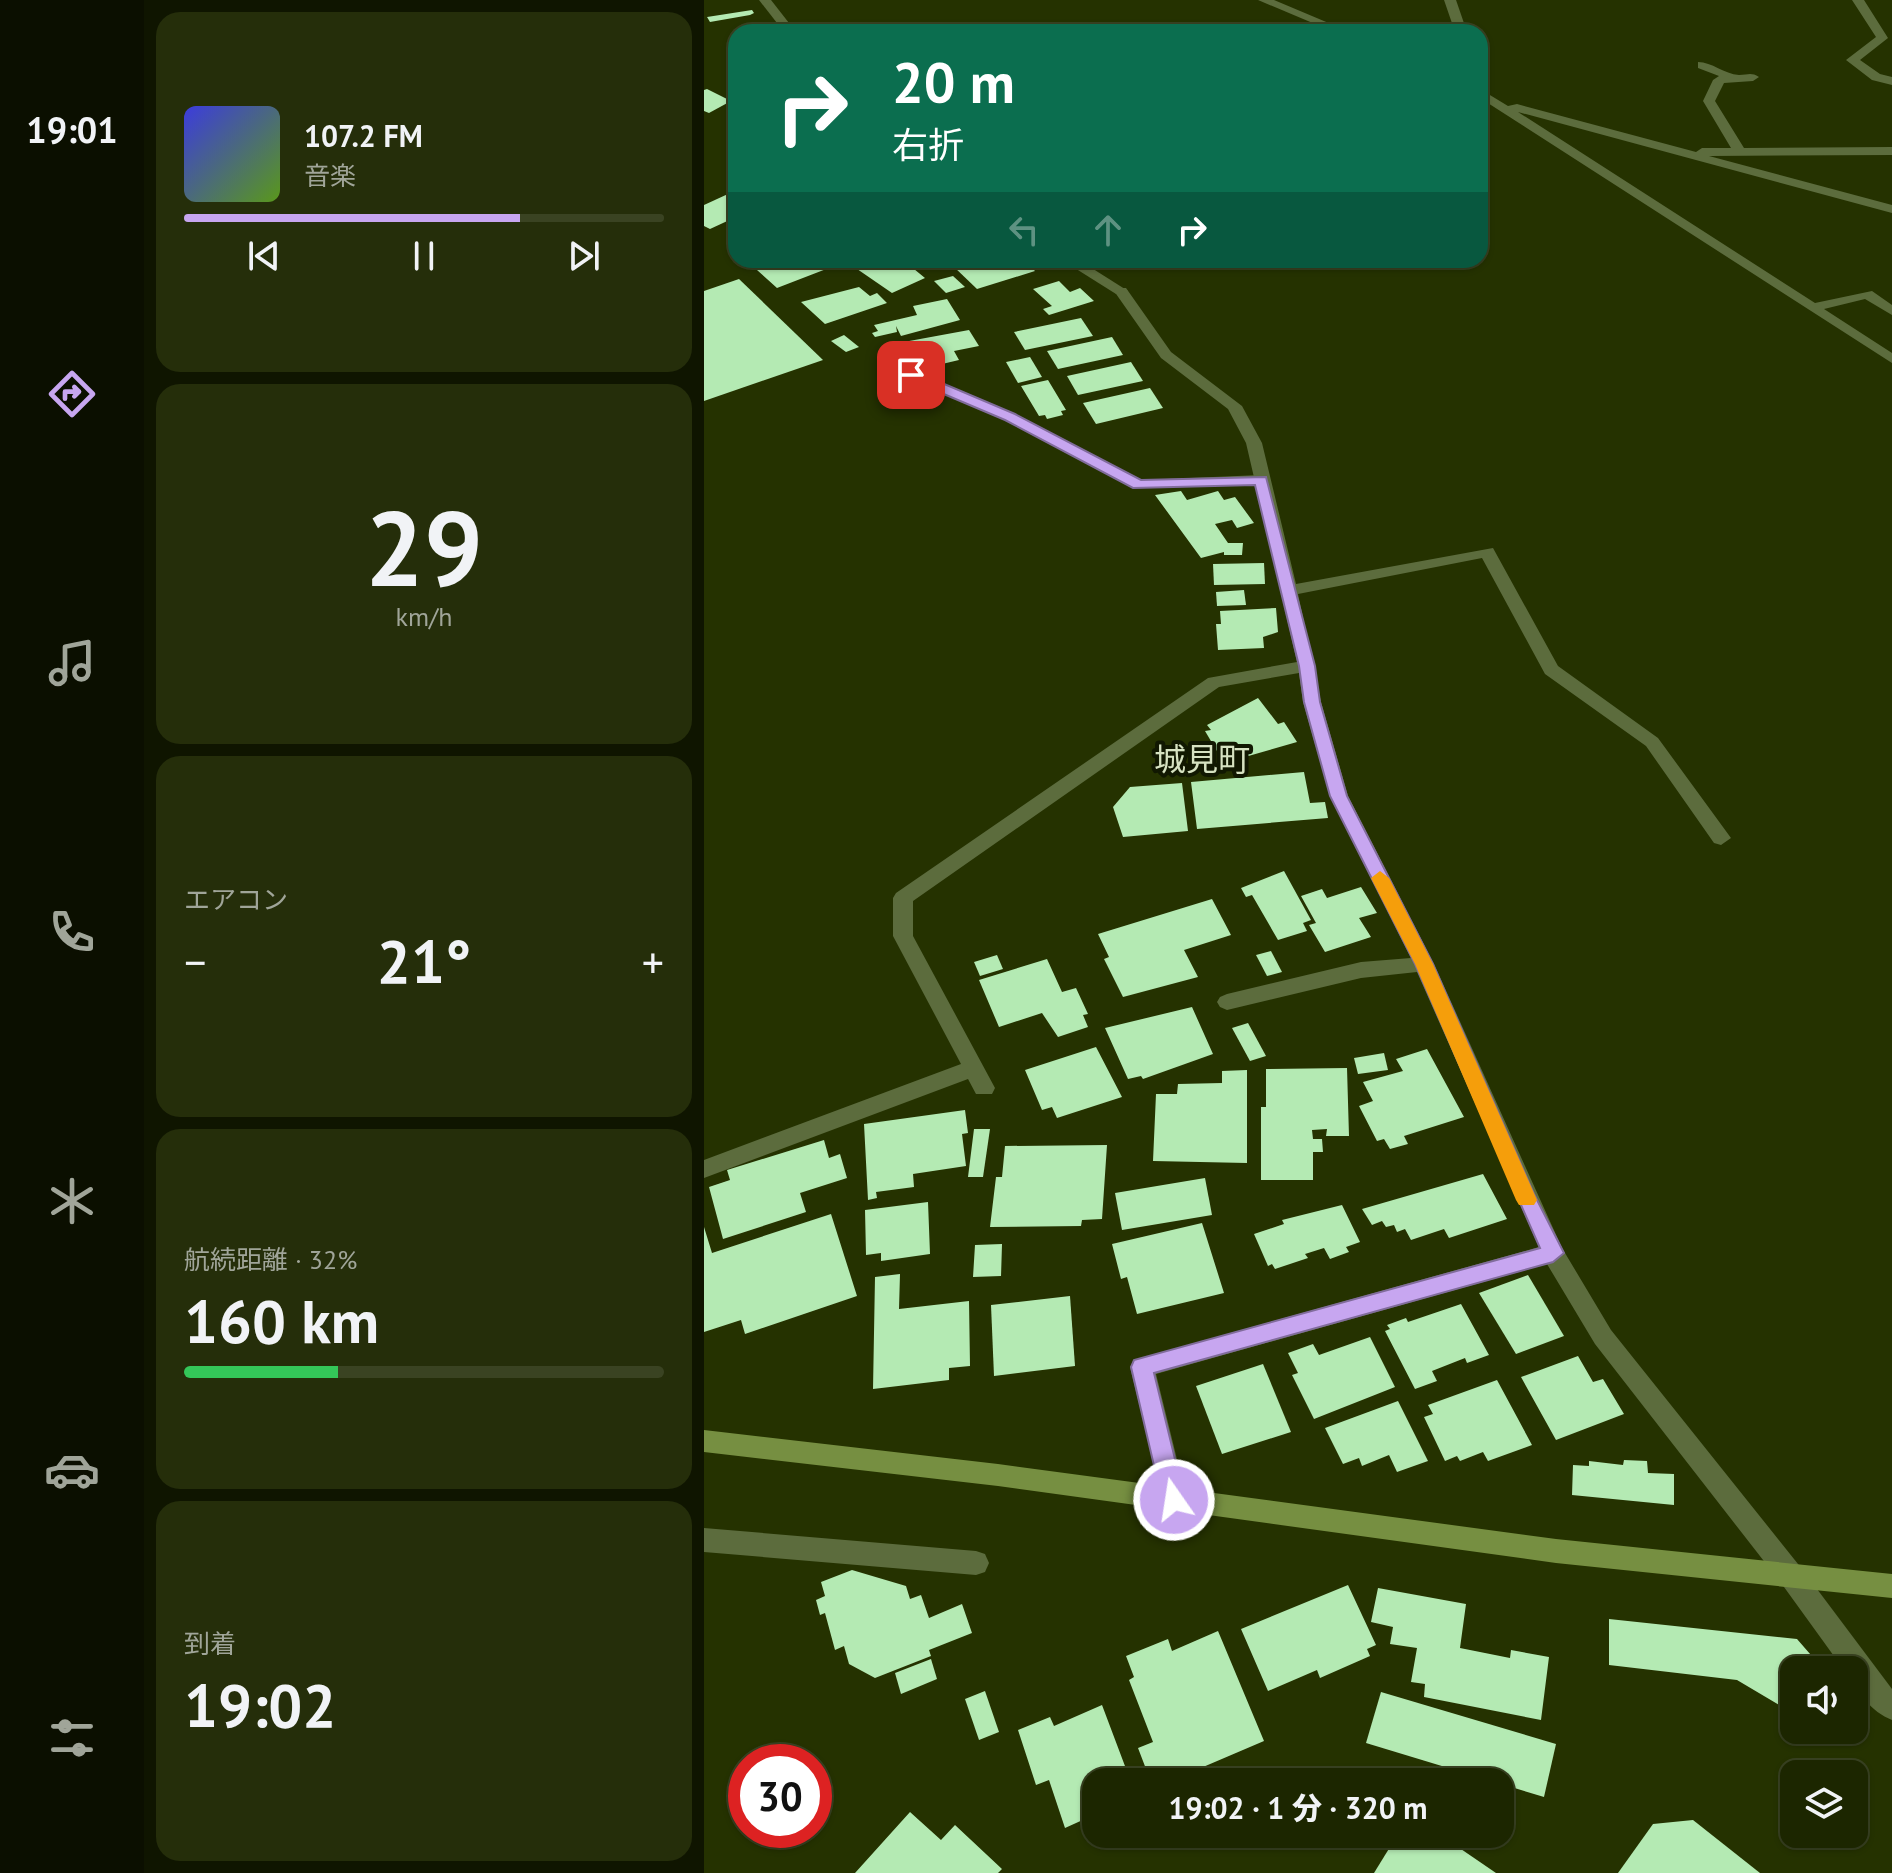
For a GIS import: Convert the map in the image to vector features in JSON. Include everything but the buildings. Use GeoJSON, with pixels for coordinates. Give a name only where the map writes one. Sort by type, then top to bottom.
{"type":"FeatureCollection","features":[{"type":"Feature","properties":{"kind":"street"},"geometry":{"type":"LineString","coordinates":[[765,0],[784,24]]}},
{"type":"Feature","properties":{"kind":"street"},"geometry":{"type":"LineString","coordinates":[[1264,0],[1324,24]]}},
{"type":"Feature","properties":{"kind":"street"},"geometry":{"type":"LineString","coordinates":[[1450,0],[1458,24]]}},
{"type":"Feature","properties":{"kind":"street"},"geometry":{"type":"LineString","coordinates":[[1858,0],[1882,38],[1852,60],[1876,77],[1892,81]]}},
{"type":"Feature","properties":{"kind":"street"},"geometry":{"type":"LineString","coordinates":[[1702,65],[1735,79]]}},
{"type":"Feature","properties":{"kind":"street"},"geometry":{"type":"LineString","coordinates":[[1740,152],[1709,101],[1719,80],[1753,77]]}},
{"type":"Feature","properties":{"kind":"street"},"geometry":{"type":"LineString","coordinates":[[1488,98],[1892,359]]}},
{"type":"Feature","properties":{"kind":"street"},"geometry":{"type":"LineString","coordinates":[[1497,104],[1892,209]]}},
{"type":"Feature","properties":{"kind":"street"},"geometry":{"type":"LineString","coordinates":[[1690,153],[1892,151]]}},
{"type":"Feature","properties":{"kind":"street"},"geometry":{"type":"LineString","coordinates":[[1082,268],[1121,291],[1166,355],[1234,406],[1254,443],[1307,666],[1312,702],[1339,796],[1424,964],[1524,1194],[1553,1253],[1603,1337],[1793,1578],[1876,1692],[1892,1707]]}},
{"type":"Feature","properties":{"kind":"street"},"geometry":{"type":"LineString","coordinates":[[1811,308],[1867,294],[1892,311]]}},
{"type":"Feature","properties":{"kind":"street"},"geometry":{"type":"LineString","coordinates":[[911,375],[1010,417],[1138,485],[1261,480]]}},
{"type":"Feature","properties":{"kind":"street"},"geometry":{"type":"LineString","coordinates":[[1288,591],[1487,552],[1551,670],[1652,742],[1721,838]]}},
{"type":"Feature","properties":{"kind":"street"},"geometry":{"type":"LineString","coordinates":[[704,1169],[979,1078],[903,936],[903,898],[1214,682],[1307,666]]}},
{"type":"Feature","properties":{"kind":"street"},"geometry":{"type":"LineString","coordinates":[[1227,1002],[1361,970],[1424,964]]}},
{"type":"Feature","properties":{"kind":"street"},"geometry":{"type":"LineString","coordinates":[[1174,1500],[1142,1367],[1553,1253]]}},
{"type":"Feature","properties":{"kind":"street"},"geometry":{"type":"LineString","coordinates":[[704,1441],[1174,1500],[1377,1529],[1793,1578],[1892,1586]]}},
{"type":"Feature","properties":{"kind":"street"},"geometry":{"type":"LineString","coordinates":[[704,1540],[976,1563]]}},
{"type":"Feature","properties":{"kind":"slow traffic"},"geometry":{"type":"LineString","coordinates":[[1380,878],[1424,964],[1527,1200]]}},
{"type":"Feature","properties":{"kind":"district","name":"城見町"},"geometry":{"type":"Point","coordinates":[1202,759]}},
{"type":"Feature","properties":{"kind":"route"},"geometry":{"type":"LineString","coordinates":[[911,375],[1010,417],[1138,485],[1261,480],[1307,666],[1312,702],[1339,796],[1424,964],[1524,1194],[1553,1253],[1142,1367],[1174,1500]]}}]}
